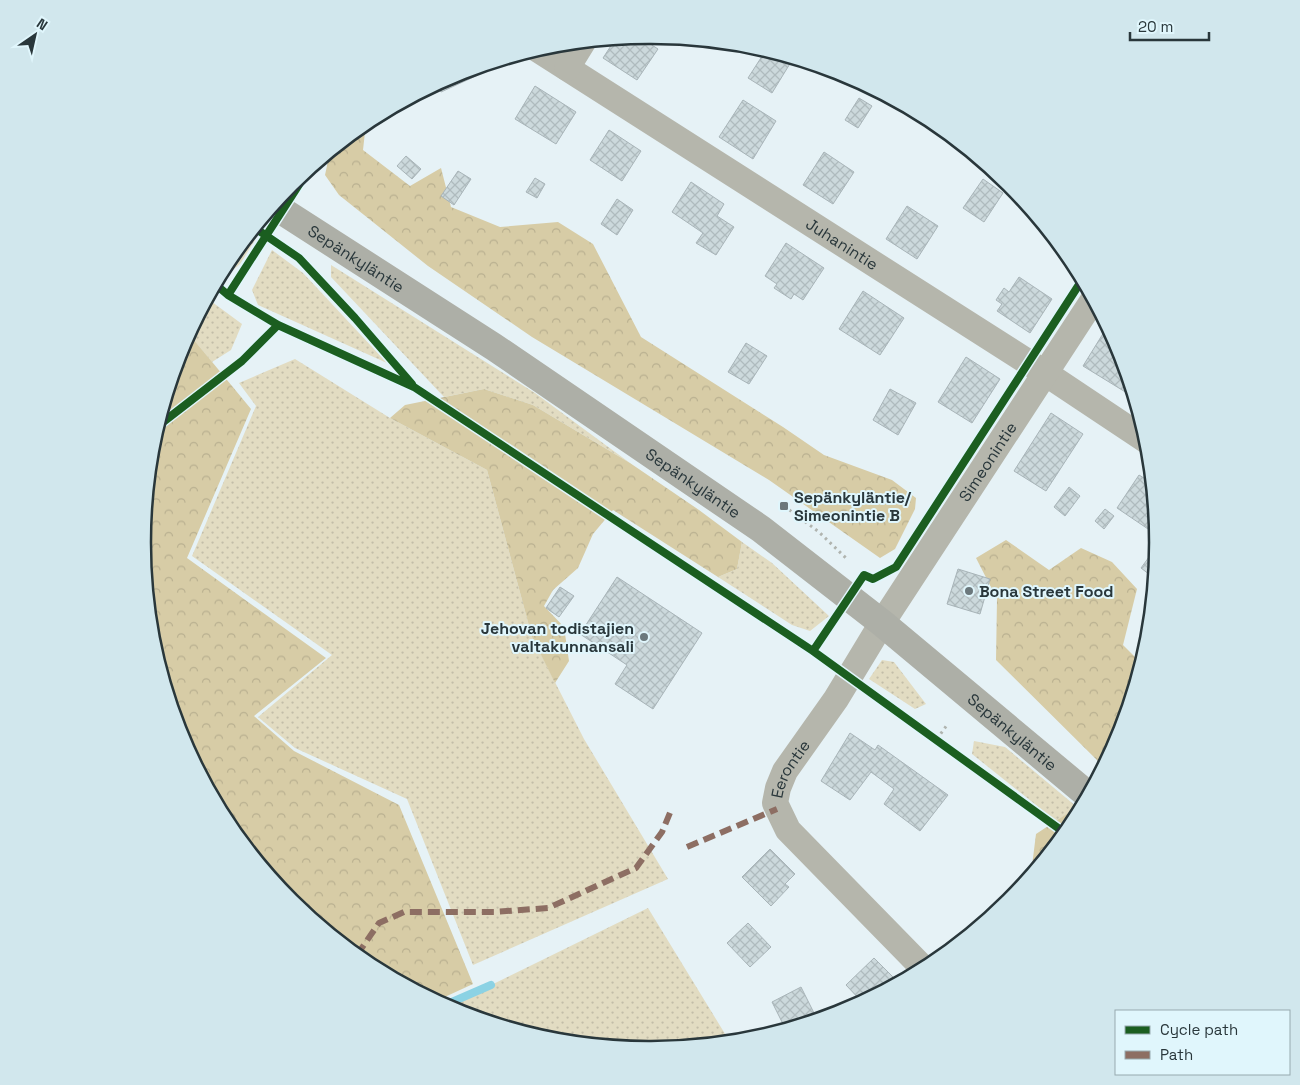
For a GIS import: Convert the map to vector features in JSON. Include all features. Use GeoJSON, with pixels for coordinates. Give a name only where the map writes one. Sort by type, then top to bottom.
{"type":"FeatureCollection","features":[{"type":"Feature","properties":{"kind":"main road","name":"Sepänkyläntie"},"geometry":{"type":"LineString","coordinates":[[279,209],[494,347],[761,529],[882,623],[1083,791]]}},
{"type":"Feature","properties":{"kind":"street"},"geometry":{"type":"LineString","coordinates":[[567,68],[579,49]]}},
{"type":"Feature","properties":{"kind":"street","name":"Juhanintie"},"geometry":{"type":"LineString","coordinates":[[546,55],[1045,373],[1137,434]]}},
{"type":"Feature","properties":{"kind":"street","name":"Simeonintie"},"geometry":{"type":"LineString","coordinates":[[882,623],[1089,306]]}},
{"type":"Feature","properties":{"kind":"street","name":"Eerontie"},"geometry":{"type":"LineString","coordinates":[[882,623],[836,699],[785,771],[778,788],[775,803],[788,830],[918,963]]}},
{"type":"Feature","properties":{"kind":"path"},"geometry":{"type":"LineString","coordinates":[[784,506],[818,532],[851,562]]}},
{"type":"Feature","properties":{"kind":"path"},"geometry":{"type":"LineString","coordinates":[[936,739],[947,725]]}},
{"type":"Feature","properties":{"kind":"path"},"geometry":{"type":"LineString","coordinates":[[929,734],[944,745]]}},
{"type":"Feature","properties":{"kind":"shaded area"},"geometry":{"type":"Polygon","coordinates":[[[255,240],[240,264],[231,272],[255,240]]]}},
{"type":"Feature","properties":{"kind":"shaded area"},"geometry":{"type":"Polygon","coordinates":[[[272,250],[303,273],[387,363],[258,305],[252,290],[272,250]]]}},
{"type":"Feature","properties":{"kind":"shaded area"},"geometry":{"type":"Polygon","coordinates":[[[331,265],[535,393],[630,463],[533,405],[484,389],[444,397],[331,277],[331,265]]]}},
{"type":"Feature","properties":{"kind":"shaded area"},"geometry":{"type":"Polygon","coordinates":[[[213,303],[242,324],[231,350],[212,362],[194,341],[213,303]]]}},
{"type":"Feature","properties":{"kind":"shaded area"},"geometry":{"type":"Polygon","coordinates":[[[295,359],[390,418],[487,470],[532,637],[584,739],[668,879],[473,965],[407,799],[295,748],[258,717],[332,655],[192,556],[256,406],[239,383],[295,359]]]}},
{"type":"Feature","properties":{"kind":"shaded area"},"geometry":{"type":"Polygon","coordinates":[[[742,542],[772,563],[829,616],[810,631],[792,625],[718,577],[737,569],[742,542]]]}},
{"type":"Feature","properties":{"kind":"shaded area"},"geometry":{"type":"Polygon","coordinates":[[[882,660],[894,662],[926,704],[915,709],[869,679],[882,660]]]}},
{"type":"Feature","properties":{"kind":"shaded area"},"geometry":{"type":"Polygon","coordinates":[[[974,741],[1005,747],[1074,805],[1070,812],[1056,821],[972,754],[974,741]]]}},
{"type":"Feature","properties":{"kind":"shaded area"},"geometry":{"type":"Polygon","coordinates":[[[648,908],[726,1035],[650,1041],[617,1040],[553,1032],[490,1015],[454,1001],[477,992],[648,908]]]}},
{"type":"Feature","properties":{"kind":"green space"},"geometry":{"type":"Polygon","coordinates":[[[365,134],[363,150],[410,186],[441,168],[451,207],[500,227],[558,222],[593,244],[641,337],[824,455],[892,480],[916,498],[915,509],[895,549],[880,558],[769,480],[532,337],[428,266],[339,195],[325,175],[328,162],[365,134]]]}},
{"type":"Feature","properties":{"kind":"green space"},"geometry":{"type":"Polygon","coordinates":[[[194,340],[251,409],[187,558],[326,658],[254,716],[294,751],[399,805],[473,984],[445,997],[429,990],[373,957],[321,917],[275,871],[235,820],[218,792],[189,733],[168,672],[161,640],[152,575],[151,542],[152,510],[161,445],[168,413],[194,340]]]}},
{"type":"Feature","properties":{"kind":"green space"},"geometry":{"type":"Polygon","coordinates":[[[484,389],[533,405],[630,463],[699,510],[742,542],[737,569],[718,577],[613,510],[593,534],[578,568],[553,590],[544,606],[564,627],[569,661],[555,683],[532,637],[487,470],[390,418],[405,405],[484,389]]]}},
{"type":"Feature","properties":{"kind":"green space"},"geometry":{"type":"Polygon","coordinates":[[[1006,540],[1049,570],[1081,548],[1112,562],[1137,589],[1123,645],[1135,657],[1132,672],[1111,733],[1098,761],[996,660],[997,599],[976,558],[1006,540]]]}},
{"type":"Feature","properties":{"kind":"green space"},"geometry":{"type":"Polygon","coordinates":[[[1070,812],[1032,862],[1036,834],[1070,812]]]}},
{"type":"Feature","properties":{"kind":"building"},"geometry":{"type":"Polygon","coordinates":[[[650,44],[658,49],[637,80],[603,58],[611,46],[650,44]]]}},
{"type":"Feature","properties":{"kind":"building"},"geometry":{"type":"Polygon","coordinates":[[[762,57],[790,64],[772,93],[748,78],[762,57]]]}},
{"type":"Feature","properties":{"kind":"building"},"geometry":{"type":"Polygon","coordinates":[[[478,75],[478,75],[441,92],[440,90],[478,75]]]}},
{"type":"Feature","properties":{"kind":"building"},"geometry":{"type":"Polygon","coordinates":[[[535,86],[576,112],[556,144],[515,119],[535,86]]]}},
{"type":"Feature","properties":{"kind":"building"},"geometry":{"type":"Polygon","coordinates":[[[859,98],[872,106],[858,128],[845,120],[859,98]]]}},
{"type":"Feature","properties":{"kind":"building"},"geometry":{"type":"Polygon","coordinates":[[[743,100],[776,121],[753,159],[719,137],[743,100]]]}},
{"type":"Feature","properties":{"kind":"building"},"geometry":{"type":"Polygon","coordinates":[[[609,130],[641,151],[622,181],[590,160],[609,130]]]}},
{"type":"Feature","properties":{"kind":"building"},"geometry":{"type":"Polygon","coordinates":[[[824,152],[854,172],[833,204],[803,185],[824,152]]]}},
{"type":"Feature","properties":{"kind":"building"},"geometry":{"type":"Polygon","coordinates":[[[406,156],[421,169],[412,179],[397,166],[406,156]]]}},
{"type":"Feature","properties":{"kind":"building"},"geometry":{"type":"Polygon","coordinates":[[[458,171],[471,179],[454,205],[441,196],[458,171]]]}},
{"type":"Feature","properties":{"kind":"building"},"geometry":{"type":"Polygon","coordinates":[[[535,178],[545,184],[537,198],[526,192],[535,178]]]}},
{"type":"Feature","properties":{"kind":"building"},"geometry":{"type":"Polygon","coordinates":[[[983,179],[1003,193],[984,222],[963,208],[983,179]]]}},
{"type":"Feature","properties":{"kind":"building"},"geometry":{"type":"Polygon","coordinates":[[[691,182],[724,204],[717,216],[734,227],[716,255],[696,243],[703,233],[672,212],[691,182]]]}},
{"type":"Feature","properties":{"kind":"building"},"geometry":{"type":"Polygon","coordinates":[[[617,199],[633,210],[617,235],[601,224],[617,199]]]}},
{"type":"Feature","properties":{"kind":"building"},"geometry":{"type":"Polygon","coordinates":[[[907,206],[938,226],[917,259],[886,239],[907,206]]]}},
{"type":"Feature","properties":{"kind":"building"},"geometry":{"type":"Polygon","coordinates":[[[786,243],[824,268],[803,300],[794,294],[791,299],[774,288],[777,284],[765,276],[786,243]]]}},
{"type":"Feature","properties":{"kind":"building"},"geometry":{"type":"Polygon","coordinates":[[[1019,277],[1052,299],[1030,333],[997,311],[1002,304],[996,300],[1004,288],[1009,292],[1019,277]]]}},
{"type":"Feature","properties":{"kind":"building"},"geometry":{"type":"Polygon","coordinates":[[[863,291],[904,318],[880,355],[839,329],[863,291]]]}},
{"type":"Feature","properties":{"kind":"building"},"geometry":{"type":"Polygon","coordinates":[[[1103,334],[1125,392],[1083,366],[1103,334]]]}},
{"type":"Feature","properties":{"kind":"building"},"geometry":{"type":"Polygon","coordinates":[[[746,343],[767,356],[749,384],[728,372],[746,343]]]}},
{"type":"Feature","properties":{"kind":"building"},"geometry":{"type":"Polygon","coordinates":[[[966,357],[1000,379],[972,423],[938,402],[966,357]]]}},
{"type":"Feature","properties":{"kind":"building"},"geometry":{"type":"Polygon","coordinates":[[[890,389],[916,403],[898,435],[873,420],[890,389]]]}},
{"type":"Feature","properties":{"kind":"building"},"geometry":{"type":"Polygon","coordinates":[[[1051,413],[1083,434],[1046,491],[1014,471],[1051,413]]]}},
{"type":"Feature","properties":{"kind":"building"},"geometry":{"type":"Polygon","coordinates":[[[1139,475],[1144,478],[1149,529],[1117,508],[1139,475]]]}},
{"type":"Feature","properties":{"kind":"building"},"geometry":{"type":"Polygon","coordinates":[[[1069,487],[1080,496],[1065,516],[1054,507],[1069,487]]]}},
{"type":"Feature","properties":{"kind":"building"},"geometry":{"type":"Polygon","coordinates":[[[1105,509],[1114,516],[1104,529],[1095,521],[1105,509]]]}},
{"type":"Feature","properties":{"kind":"building"},"geometry":{"type":"Polygon","coordinates":[[[1149,558],[1148,573],[1141,568],[1149,558]]]}},
{"type":"Feature","properties":{"kind":"building","name":"Bona Street Food"},"geometry":{"type":"Polygon","coordinates":[[[958,569],[990,579],[980,614],[947,604],[958,569]]]}},
{"type":"Feature","properties":{"kind":"building"},"geometry":{"type":"Polygon","coordinates":[[[617,577],[702,633],[653,709],[615,684],[627,665],[580,634],[617,577]]]}},
{"type":"Feature","properties":{"kind":"building"},"geometry":{"type":"Polygon","coordinates":[[[560,587],[574,596],[559,617],[546,608],[560,587]]]}},
{"type":"Feature","properties":{"kind":"building"},"geometry":{"type":"Polygon","coordinates":[[[850,733],[875,750],[878,745],[948,795],[920,831],[884,804],[894,789],[871,772],[850,800],[821,781],[850,733]]]}},
{"type":"Feature","properties":{"kind":"building"},"geometry":{"type":"Polygon","coordinates":[[[770,849],[795,874],[785,884],[789,887],[771,906],[742,877],[770,849]]]}},
{"type":"Feature","properties":{"kind":"building"},"geometry":{"type":"Polygon","coordinates":[[[748,923],[771,947],[750,967],[727,943],[748,923]]]}},
{"type":"Feature","properties":{"kind":"building"},"geometry":{"type":"Polygon","coordinates":[[[874,958],[893,977],[857,996],[846,985],[874,958]]]}},
{"type":"Feature","properties":{"kind":"building"},"geometry":{"type":"Polygon","coordinates":[[[801,987],[814,1013],[782,1023],[772,1002],[801,987]]]}},
{"type":"Feature","properties":{"kind":"waterway"},"geometry":{"type":"LineString","coordinates":[[454,1001],[491,985]]}},
{"type":"Feature","properties":{"kind":"marked path"},"geometry":{"type":"LineString","coordinates":[[361,949],[379,923],[404,912],[494,912],[548,908],[636,868],[662,832],[672,808]]}},
{"type":"Feature","properties":{"kind":"marked path"},"geometry":{"type":"LineString","coordinates":[[687,847],[777,809]]}},
{"type":"Feature","properties":{"kind":"cycle path"},"geometry":{"type":"LineString","coordinates":[[228,295],[292,195]]}},
{"type":"Feature","properties":{"kind":"cycle path"},"geometry":{"type":"LineString","coordinates":[[260,232],[299,258],[355,318],[412,384]]}},
{"type":"Feature","properties":{"kind":"cycle path"},"geometry":{"type":"LineString","coordinates":[[813,651],[864,575],[873,579],[896,567],[1078,286]]}},
{"type":"Feature","properties":{"kind":"cycle path"},"geometry":{"type":"LineString","coordinates":[[221,289],[278,325],[414,387],[813,651],[1059,829]]}},
{"type":"Feature","properties":{"kind":"cycle path"},"geometry":{"type":"LineString","coordinates":[[167,419],[242,361],[278,325]]}},
{"type":"Feature","properties":{"kind":"place","name":"Sepänkyläntie/ Simeonintie B"},"geometry":{"type":"Point","coordinates":[784,506]}},
{"type":"Feature","properties":{"kind":"place","name":"Bona Street Food"},"geometry":{"type":"Point","coordinates":[969,591]}},
{"type":"Feature","properties":{"kind":"place","name":"Jehovan todistajien valtakunnansali"},"geometry":{"type":"Point","coordinates":[644,637]}}]}
